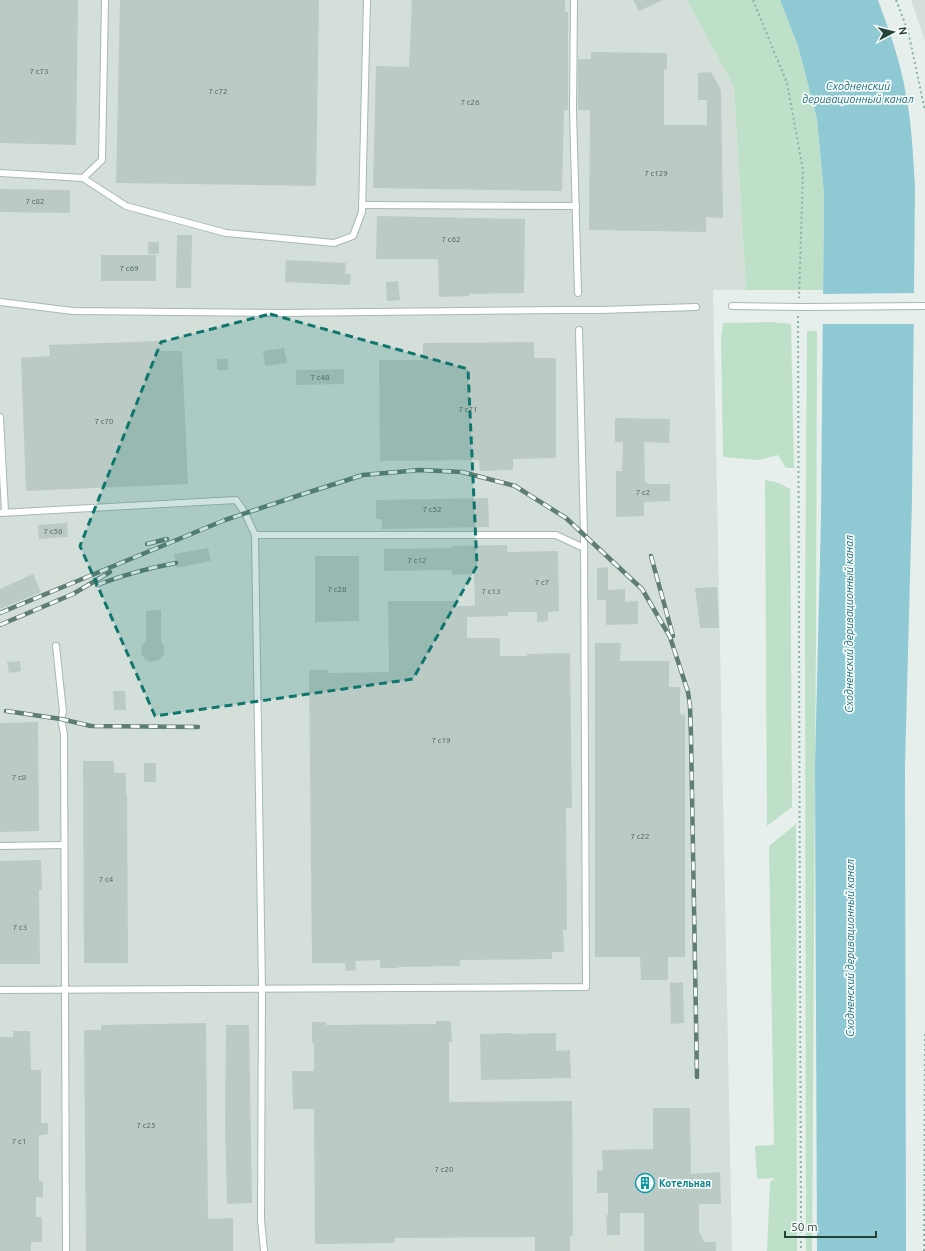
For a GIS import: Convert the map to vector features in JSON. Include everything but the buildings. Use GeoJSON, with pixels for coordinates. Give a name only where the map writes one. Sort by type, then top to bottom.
{"type":"FeatureCollection","features":[{"type":"Feature","properties":{"kind":"lane"},"geometry":{"type":"LineString","coordinates":[[83,178],[102,160],[105,0]]}},
{"type":"Feature","properties":{"kind":"lane"},"geometry":{"type":"LineString","coordinates":[[0,173],[83,178],[126,206],[226,233],[334,242],[353,236],[362,212],[367,0]]}},
{"type":"Feature","properties":{"kind":"lane"},"geometry":{"type":"LineString","coordinates":[[574,0],[573,110],[578,293]]}},
{"type":"Feature","properties":{"kind":"lane"},"geometry":{"type":"LineString","coordinates":[[362,204],[576,206]]}},
{"type":"Feature","properties":{"kind":"lane"},"geometry":{"type":"LineString","coordinates":[[0,302],[73,311],[279,313],[696,308]]}},
{"type":"Feature","properties":{"kind":"lane"},"geometry":{"type":"LineString","coordinates":[[732,306],[925,306]]}},
{"type":"Feature","properties":{"kind":"lane"},"geometry":{"type":"LineString","coordinates":[[0,990],[586,987],[584,548],[579,330]]}},
{"type":"Feature","properties":{"kind":"lane"},"geometry":{"type":"LineString","coordinates":[[0,417],[2,512],[236,500],[255,535],[262,989],[260,1220],[264,1251]]}},
{"type":"Feature","properties":{"kind":"lane"},"geometry":{"type":"LineString","coordinates":[[255,535],[556,535],[584,548]]}},
{"type":"Feature","properties":{"kind":"lane"},"geometry":{"type":"LineString","coordinates":[[56,646],[63,712],[61,719],[64,734],[66,1251]]}},
{"type":"Feature","properties":{"kind":"lane"},"geometry":{"type":"LineString","coordinates":[[0,846],[64,845]]}},
{"type":"Feature","properties":{"kind":"path"},"geometry":{"type":"LineString","coordinates":[[753,0],[787,83],[803,170],[798,307]]}},
{"type":"Feature","properties":{"kind":"path"},"geometry":{"type":"LineString","coordinates":[[896,0],[908,31],[925,111]]}},
{"type":"Feature","properties":{"kind":"path"},"geometry":{"type":"LineString","coordinates":[[798,320],[801,1251]]}},
{"type":"Feature","properties":{"kind":"path"},"geometry":{"type":"LineString","coordinates":[[924,1251],[925,1034]]}},
{"type":"Feature","properties":{"kind":"highlighted area"},"geometry":{"type":"Polygon","coordinates":[[[270,314],[468,369],[477,566],[413,679],[155,716],[80,546],[161,342],[270,314]]]}},
{"type":"Feature","properties":{"kind":"shaded area"},"geometry":{"type":"Polygon","coordinates":[[[0,0],[687,0],[734,87],[746,290],[713,290],[732,1251],[0,1251],[0,0]]]}},
{"type":"Feature","properties":{"kind":"shaded area"},"geometry":{"type":"Polygon","coordinates":[[[911,0],[925,0],[925,41],[911,0]]]}},
{"type":"Feature","properties":{"kind":"green space"},"geometry":{"type":"Polygon","coordinates":[[[687,0],[780,0],[798,46],[817,119],[824,194],[823,290],[746,290],[734,87],[687,0]]]}},
{"type":"Feature","properties":{"kind":"green space"},"geometry":{"type":"Polygon","coordinates":[[[770,322],[791,324],[794,468],[786,468],[778,455],[759,460],[723,457],[721,338],[723,323],[770,322]]]}},
{"type":"Feature","properties":{"kind":"green space"},"geometry":{"type":"Polygon","coordinates":[[[807,331],[817,331],[812,1251],[806,1251],[805,609],[807,331]]]}},
{"type":"Feature","properties":{"kind":"green space"},"geometry":{"type":"Polygon","coordinates":[[[765,480],[779,483],[790,489],[792,807],[767,826],[765,480]]]}},
{"type":"Feature","properties":{"kind":"green space"},"geometry":{"type":"Polygon","coordinates":[[[796,824],[797,1251],[767,1251],[770,1182],[775,1178],[757,1179],[755,1146],[774,1145],[769,846],[796,824]]]}},
{"type":"Feature","properties":{"kind":"water","name":"Сходненский деривационный канал"},"geometry":{"type":"Polygon","coordinates":[[[780,0],[878,0],[898,59],[904,83],[911,129],[915,187],[912,500],[905,767],[906,1251],[817,1251],[815,766],[821,517],[824,194],[817,119],[798,46],[780,0]]]}},
{"type":"Feature","properties":{"kind":"pier"},"geometry":{"type":"Polygon","coordinates":[[[916,293],[916,324],[821,324],[821,294],[916,293]]]}},
{"type":"Feature","properties":{"kind":"railway"},"geometry":{"type":"LineString","coordinates":[[0,613],[225,520],[363,475],[420,470],[462,472],[515,486],[566,518],[642,589],[670,637],[688,692],[691,736],[697,1077]]}},
{"type":"Feature","properties":{"kind":"railway"},"geometry":{"type":"LineString","coordinates":[[147,544],[167,539]]}},
{"type":"Feature","properties":{"kind":"railway"},"geometry":{"type":"LineString","coordinates":[[651,556],[673,636]]}},
{"type":"Feature","properties":{"kind":"railway"},"geometry":{"type":"LineString","coordinates":[[97,585],[136,572],[176,563]]}},
{"type":"Feature","properties":{"kind":"railway"},"geometry":{"type":"LineString","coordinates":[[0,625],[73,594],[110,572]]}},
{"type":"Feature","properties":{"kind":"railway"},"geometry":{"type":"LineString","coordinates":[[6,711],[61,719],[91,726],[198,727]]}},
{"type":"Feature","properties":{"kind":"place","name":"Котельная"},"geometry":{"type":"Point","coordinates":[645,1183]}}]}
